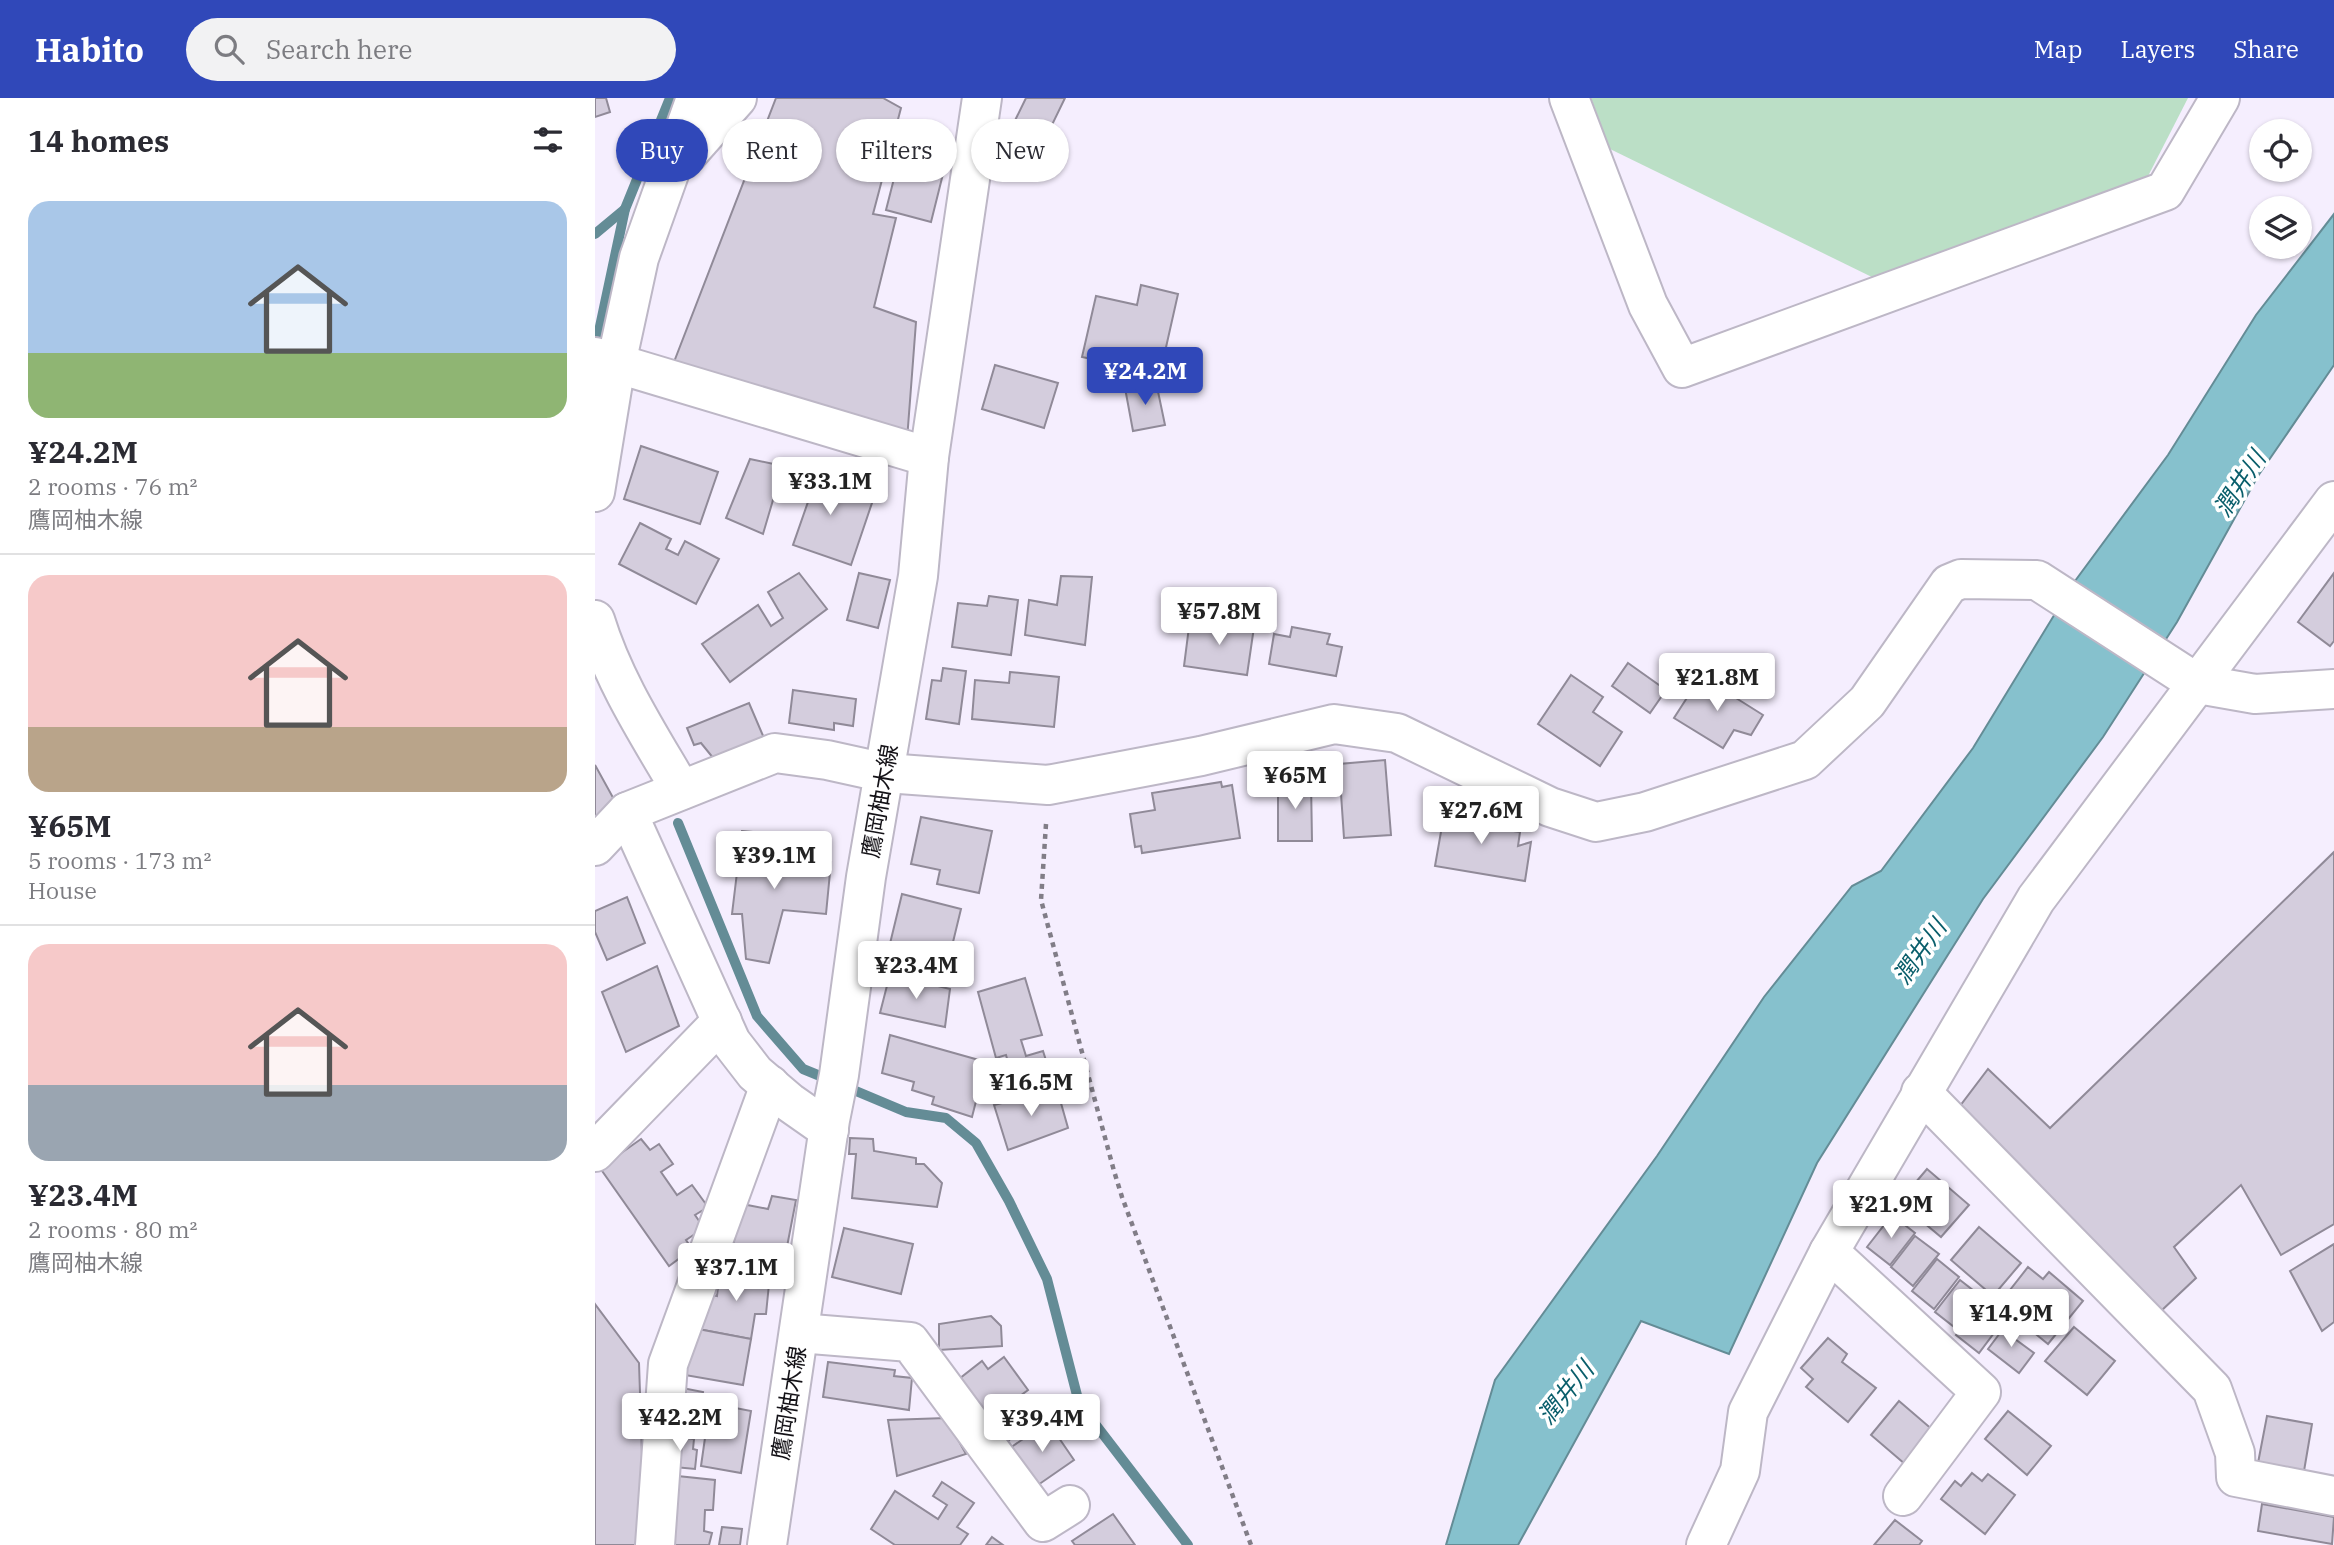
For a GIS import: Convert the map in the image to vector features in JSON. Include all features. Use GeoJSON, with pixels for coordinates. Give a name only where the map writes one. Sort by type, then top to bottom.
{"type":"FeatureCollection","features":[{"type":"Feature","properties":{"kind":"street"},"geometry":{"type":"LineString","coordinates":[[689,119],[696,98]]}},
{"type":"Feature","properties":{"kind":"street"},"geometry":{"type":"LineString","coordinates":[[708,130],[737,98]]}},
{"type":"Feature","properties":{"kind":"street","name":"鷹岡柚木線"},"geometry":{"type":"LineString","coordinates":[[767,1545],[839,1075],[866,877],[918,576],[929,457],[982,98]]}},
{"type":"Feature","properties":{"kind":"street"},"geometry":{"type":"LineString","coordinates":[[1569,98],[1648,305],[1682,368],[2165,191],[2220,98]]}},
{"type":"Feature","properties":{"kind":"street"},"geometry":{"type":"LineString","coordinates":[[595,492],[605,361],[667,182]]}},
{"type":"Feature","properties":{"kind":"street"},"geometry":{"type":"LineString","coordinates":[[605,361],[929,457]]}},
{"type":"Feature","properties":{"kind":"street"},"geometry":{"type":"LineString","coordinates":[[1706,1545],[1740,1471],[1748,1412],[1829,1252],[2036,899],[2334,501]]}},
{"type":"Feature","properties":{"kind":"street"},"geometry":{"type":"LineString","coordinates":[[595,846],[628,812],[775,753],[827,760],[886,773],[1048,785],[1201,757],[1334,724],[1397,733],[1550,807],[1596,822],[1645,812],[1805,760],[1867,702],[1949,584],[1961,579],[2037,580],[2198,684],[2255,694],[2334,689]]}},
{"type":"Feature","properties":{"kind":"street"},"geometry":{"type":"LineString","coordinates":[[595,620],[605,653],[624,693],[681,790]]}},
{"type":"Feature","properties":{"kind":"street"},"geometry":{"type":"LineString","coordinates":[[628,812],[731,1042],[755,1073],[830,1125]]}},
{"type":"Feature","properties":{"kind":"street"},"geometry":{"type":"LineString","coordinates":[[595,1152],[722,1021]]}},
{"type":"Feature","properties":{"kind":"street"},"geometry":{"type":"LineString","coordinates":[[655,1545],[668,1364],[770,1085]]}},
{"type":"Feature","properties":{"kind":"street"},"geometry":{"type":"LineString","coordinates":[[1921,1092],[2212,1389],[2235,1453],[2236,1477],[2334,1496]]}},
{"type":"Feature","properties":{"kind":"street"},"geometry":{"type":"LineString","coordinates":[[1829,1252],[1981,1392],[1903,1496]]}},
{"type":"Feature","properties":{"kind":"street"},"geometry":{"type":"LineString","coordinates":[[799,1333],[910,1342],[1043,1522],[1070,1506]]}},
{"type":"Feature","properties":{"kind":"path"},"geometry":{"type":"LineString","coordinates":[[1048,785],[1041,900],[1122,1197],[1251,1545]]}},
{"type":"Feature","properties":{"kind":"green space"},"geometry":{"type":"Polygon","coordinates":[[[1591,98],[2188,98],[2144,184],[1878,280],[1610,149],[1591,98]]]}},
{"type":"Feature","properties":{"kind":"water","name":"潤井川"},"geometry":{"type":"Polygon","coordinates":[[[2334,214],[2334,365],[2258,476],[2177,622],[2103,737],[1983,899],[1817,1163],[1729,1354],[1641,1321],[1518,1545],[1446,1545],[1495,1380],[1657,1156],[1764,997],[1852,886],[1881,871],[1973,748],[2075,581],[2168,455],[2256,315],[2299,259],[2312,259],[2312,242],[2334,214]]]}},
{"type":"Feature","properties":{"kind":"building"},"geometry":{"type":"Polygon","coordinates":[[[595,98],[606,98],[610,112],[595,117],[595,98]]]}},
{"type":"Feature","properties":{"kind":"building"},"geometry":{"type":"Polygon","coordinates":[[[776,98],[883,98],[901,108],[898,119],[836,119],[836,182],[881,182],[873,214],[896,218],[874,307],[916,322],[905,466],[662,393],[744,182],[822,182],[822,119],[768,119],[776,98]]]}},
{"type":"Feature","properties":{"kind":"building"},"geometry":{"type":"Polygon","coordinates":[[[1026,98],[1065,98],[1055,119],[1016,119],[1026,98]]]}},
{"type":"Feature","properties":{"kind":"building"},"geometry":{"type":"Polygon","coordinates":[[[893,182],[941,182],[931,222],[886,210],[893,182]]]}},
{"type":"Feature","properties":{"kind":"building"},"geometry":{"type":"Polygon","coordinates":[[[1141,285],[1178,294],[1162,365],[1109,353],[1106,362],[1082,357],[1096,296],[1137,305],[1141,285]]]}},
{"type":"Feature","properties":{"kind":"building"},"geometry":{"type":"Polygon","coordinates":[[[995,365],[1058,383],[1044,428],[982,409],[995,365]]]}},
{"type":"Feature","properties":{"kind":"building"},"geometry":{"type":"Polygon","coordinates":[[[1156,382],[1165,425],[1133,431],[1125,388],[1156,382]]]}},
{"type":"Feature","properties":{"kind":"building"},"geometry":{"type":"Polygon","coordinates":[[[641,446],[718,472],[700,524],[624,499],[641,446]]]}},
{"type":"Feature","properties":{"kind":"building"},"geometry":{"type":"Polygon","coordinates":[[[750,459],[783,466],[763,534],[726,518],[750,459]]]}},
{"type":"Feature","properties":{"kind":"building"},"geometry":{"type":"Polygon","coordinates":[[[796,470],[874,497],[851,565],[793,545],[809,499],[789,492],[796,470]]]}},
{"type":"Feature","properties":{"kind":"building"},"geometry":{"type":"Polygon","coordinates":[[[640,523],[671,539],[666,549],[678,555],[685,541],[719,559],[696,604],[619,564],[640,523]]]}},
{"type":"Feature","properties":{"kind":"building"},"geometry":{"type":"Polygon","coordinates":[[[799,573],[827,609],[730,682],[702,644],[758,605],[771,626],[783,618],[768,592],[799,573]]]}},
{"type":"Feature","properties":{"kind":"building"},"geometry":{"type":"Polygon","coordinates":[[[859,573],[890,580],[878,628],[847,620],[859,573]]]}},
{"type":"Feature","properties":{"kind":"building"},"geometry":{"type":"Polygon","coordinates":[[[2334,573],[2334,641],[2330,646],[2298,622],[2334,573]]]}},
{"type":"Feature","properties":{"kind":"building"},"geometry":{"type":"Polygon","coordinates":[[[1061,576],[1092,577],[1085,645],[1025,635],[1029,600],[1057,605],[1061,576]]]}},
{"type":"Feature","properties":{"kind":"building"},"geometry":{"type":"Polygon","coordinates":[[[989,596],[1018,600],[1011,655],[952,647],[958,603],[987,606],[989,596]]]}},
{"type":"Feature","properties":{"kind":"building"},"geometry":{"type":"Polygon","coordinates":[[[1190,619],[1254,627],[1247,675],[1184,666],[1190,619]]]}},
{"type":"Feature","properties":{"kind":"building"},"geometry":{"type":"Polygon","coordinates":[[[1292,627],[1330,634],[1327,644],[1342,647],[1336,676],[1269,664],[1274,634],[1290,637],[1292,627]]]}},
{"type":"Feature","properties":{"kind":"building"},"geometry":{"type":"Polygon","coordinates":[[[1628,663],[1666,690],[1650,713],[1612,686],[1628,663]]]}},
{"type":"Feature","properties":{"kind":"building"},"geometry":{"type":"Polygon","coordinates":[[[943,668],[966,671],[959,724],[926,719],[932,680],[941,681],[943,668]]]}},
{"type":"Feature","properties":{"kind":"building"},"geometry":{"type":"Polygon","coordinates":[[[1010,672],[1059,677],[1054,727],[972,719],[975,680],[1009,683],[1010,672]]]}},
{"type":"Feature","properties":{"kind":"building"},"geometry":{"type":"Polygon","coordinates":[[[1571,675],[1603,697],[1593,712],[1622,732],[1600,766],[1538,724],[1571,675]]]}},
{"type":"Feature","properties":{"kind":"building"},"geometry":{"type":"Polygon","coordinates":[[[1701,676],[1763,715],[1751,735],[1734,730],[1723,748],[1674,718],[1701,676]]]}},
{"type":"Feature","properties":{"kind":"building"},"geometry":{"type":"Polygon","coordinates":[[[793,690],[856,699],[853,726],[834,723],[834,730],[789,723],[793,690]]]}},
{"type":"Feature","properties":{"kind":"building"},"geometry":{"type":"Polygon","coordinates":[[[749,703],[764,738],[714,759],[701,743],[694,745],[687,728],[749,703]]]}},
{"type":"Feature","properties":{"kind":"building"},"geometry":{"type":"Polygon","coordinates":[[[1385,760],[1391,835],[1344,838],[1339,764],[1385,760]]]}},
{"type":"Feature","properties":{"kind":"building"},"geometry":{"type":"Polygon","coordinates":[[[595,765],[616,803],[595,825],[595,765]]]}},
{"type":"Feature","properties":{"kind":"building"},"geometry":{"type":"Polygon","coordinates":[[[1311,781],[1312,841],[1278,841],[1278,782],[1311,781]]]}},
{"type":"Feature","properties":{"kind":"building"},"geometry":{"type":"Polygon","coordinates":[[[1221,782],[1222,787],[1232,785],[1240,838],[1142,853],[1141,846],[1135,847],[1130,814],[1155,810],[1152,793],[1221,782]]]}},
{"type":"Feature","properties":{"kind":"building"},"geometry":{"type":"Polygon","coordinates":[[[1452,805],[1496,811],[1493,828],[1520,832],[1518,846],[1531,842],[1525,881],[1435,866],[1442,826],[1450,824],[1452,805]]]}},
{"type":"Feature","properties":{"kind":"building"},"geometry":{"type":"Polygon","coordinates":[[[921,817],[992,831],[979,893],[937,884],[940,870],[911,864],[921,817]]]}},
{"type":"Feature","properties":{"kind":"building"},"geometry":{"type":"Polygon","coordinates":[[[742,831],[773,834],[771,854],[831,862],[826,914],[783,910],[769,963],[746,959],[742,914],[732,914],[742,831]]]}},
{"type":"Feature","properties":{"kind":"building"},"geometry":{"type":"Polygon","coordinates":[[[2334,852],[2334,1224],[2281,1255],[2241,1185],[2174,1247],[2196,1278],[2161,1311],[1957,1110],[1988,1069],[2050,1128],[2334,852]]]}},
{"type":"Feature","properties":{"kind":"building"},"geometry":{"type":"Polygon","coordinates":[[[902,894],[961,909],[946,971],[887,956],[902,894]]]}},
{"type":"Feature","properties":{"kind":"building"},"geometry":{"type":"Polygon","coordinates":[[[627,897],[645,943],[607,960],[595,932],[595,911],[627,897]]]}},
{"type":"Feature","properties":{"kind":"building"},"geometry":{"type":"Polygon","coordinates":[[[657,966],[679,1026],[626,1052],[602,992],[657,966]]]}},
{"type":"Feature","properties":{"kind":"building"},"geometry":{"type":"Polygon","coordinates":[[[890,974],[950,989],[945,1027],[880,1013],[890,974]]]}},
{"type":"Feature","properties":{"kind":"building"},"geometry":{"type":"Polygon","coordinates":[[[1025,978],[1042,1035],[1021,1040],[1026,1056],[1043,1051],[1050,1073],[1014,1084],[1006,1055],[996,1058],[978,992],[1025,978]]]}},
{"type":"Feature","properties":{"kind":"building"},"geometry":{"type":"Polygon","coordinates":[[[890,1035],[986,1062],[972,1117],[932,1104],[934,1097],[912,1090],[914,1082],[882,1073],[890,1035]]]}},
{"type":"Feature","properties":{"kind":"building"},"geometry":{"type":"Polygon","coordinates":[[[1057,1089],[1068,1128],[1008,1150],[994,1105],[1057,1089]]]}},
{"type":"Feature","properties":{"kind":"building"},"geometry":{"type":"Polygon","coordinates":[[[850,1138],[873,1139],[874,1151],[916,1158],[916,1164],[924,1164],[942,1183],[937,1207],[852,1198],[856,1154],[849,1154],[850,1138]]]}},
{"type":"Feature","properties":{"kind":"building"},"geometry":{"type":"Polygon","coordinates":[[[641,1139],[650,1150],[659,1144],[673,1164],[661,1172],[677,1195],[692,1185],[708,1207],[695,1215],[704,1228],[686,1240],[692,1249],[669,1266],[600,1168],[641,1139]]]}},
{"type":"Feature","properties":{"kind":"building"},"geometry":{"type":"Polygon","coordinates":[[[1927,1169],[1969,1205],[1941,1237],[1899,1202],[1927,1169]]]}},
{"type":"Feature","properties":{"kind":"building"},"geometry":{"type":"Polygon","coordinates":[[[772,1196],[796,1200],[785,1257],[733,1245],[742,1204],[768,1209],[772,1196]]]}},
{"type":"Feature","properties":{"kind":"building"},"geometry":{"type":"Polygon","coordinates":[[[1892,1215],[1915,1233],[1890,1265],[1867,1247],[1892,1215]]]}},
{"type":"Feature","properties":{"kind":"building"},"geometry":{"type":"Polygon","coordinates":[[[1979,1227],[2021,1263],[1993,1296],[1951,1260],[1979,1227]]]}},
{"type":"Feature","properties":{"kind":"building"},"geometry":{"type":"Polygon","coordinates":[[[844,1228],[913,1244],[901,1294],[832,1277],[844,1228]]]}},
{"type":"Feature","properties":{"kind":"building"},"geometry":{"type":"Polygon","coordinates":[[[1915,1236],[1939,1254],[1913,1286],[1891,1267],[1915,1236]]]}},
{"type":"Feature","properties":{"kind":"building"},"geometry":{"type":"Polygon","coordinates":[[[2334,1244],[2334,1322],[2322,1331],[2290,1271],[2334,1244]]]}},
{"type":"Feature","properties":{"kind":"building"},"geometry":{"type":"Polygon","coordinates":[[[1937,1259],[1959,1277],[1934,1309],[1912,1291],[1937,1259]]]}},
{"type":"Feature","properties":{"kind":"building"},"geometry":{"type":"Polygon","coordinates":[[[2028,1267],[2043,1279],[2049,1272],[2083,1301],[2048,1344],[1999,1304],[2028,1267]]]}},
{"type":"Feature","properties":{"kind":"building"},"geometry":{"type":"Polygon","coordinates":[[[720,1269],[770,1274],[766,1314],[755,1314],[751,1339],[698,1329],[706,1294],[717,1296],[720,1269]]]}},
{"type":"Feature","properties":{"kind":"building"},"geometry":{"type":"Polygon","coordinates":[[[1960,1280],[1983,1298],[1958,1330],[1935,1312],[1960,1280]]]}},
{"type":"Feature","properties":{"kind":"building"},"geometry":{"type":"Polygon","coordinates":[[[1981,1303],[2003,1321],[1979,1353],[1956,1335],[1981,1303]]]}},
{"type":"Feature","properties":{"kind":"building"},"geometry":{"type":"Polygon","coordinates":[[[595,1304],[639,1363],[645,1545],[595,1545],[595,1304]]]}},
{"type":"Feature","properties":{"kind":"building"},"geometry":{"type":"Polygon","coordinates":[[[991,1316],[1001,1326],[1002,1346],[939,1350],[939,1324],[991,1316]]]}},
{"type":"Feature","properties":{"kind":"building"},"geometry":{"type":"Polygon","coordinates":[[[2006,1325],[2019,1334],[2015,1339],[2034,1353],[2019,1373],[1988,1349],[2006,1325]]]}},
{"type":"Feature","properties":{"kind":"building"},"geometry":{"type":"Polygon","coordinates":[[[2074,1327],[2115,1361],[2087,1395],[2045,1361],[2074,1327]]]}},
{"type":"Feature","properties":{"kind":"building"},"geometry":{"type":"Polygon","coordinates":[[[698,1329],[751,1339],[743,1385],[685,1375],[698,1329]]]}},
{"type":"Feature","properties":{"kind":"building"},"geometry":{"type":"Polygon","coordinates":[[[1828,1338],[1847,1354],[1842,1362],[1876,1388],[1848,1422],[1806,1387],[1813,1379],[1801,1368],[1828,1338]]]}},
{"type":"Feature","properties":{"kind":"building"},"geometry":{"type":"Polygon","coordinates":[[[1004,1357],[1028,1390],[989,1419],[959,1379],[982,1361],[988,1369],[1004,1357]]]}},
{"type":"Feature","properties":{"kind":"building"},"geometry":{"type":"Polygon","coordinates":[[[828,1362],[895,1370],[894,1376],[912,1378],[909,1410],[823,1397],[828,1362]]]}},
{"type":"Feature","properties":{"kind":"building"},"geometry":{"type":"Polygon","coordinates":[[[672,1386],[703,1392],[699,1422],[668,1414],[672,1386]]]}},
{"type":"Feature","properties":{"kind":"building"},"geometry":{"type":"Polygon","coordinates":[[[1032,1399],[1044,1416],[1006,1442],[994,1424],[1032,1399]]]}},
{"type":"Feature","properties":{"kind":"building"},"geometry":{"type":"Polygon","coordinates":[[[1899,1401],[1941,1437],[1912,1470],[1871,1435],[1899,1401]]]}},
{"type":"Feature","properties":{"kind":"building"},"geometry":{"type":"Polygon","coordinates":[[[710,1403],[751,1411],[741,1473],[701,1466],[710,1403]]]}},
{"type":"Feature","properties":{"kind":"building"},"geometry":{"type":"Polygon","coordinates":[[[2008,1411],[2051,1446],[2027,1475],[1985,1439],[2008,1411]]]}},
{"type":"Feature","properties":{"kind":"building"},"geometry":{"type":"Polygon","coordinates":[[[2267,1416],[2312,1424],[2304,1471],[2258,1463],[2267,1416]]]}},
{"type":"Feature","properties":{"kind":"building"},"geometry":{"type":"Polygon","coordinates":[[[946,1418],[966,1454],[897,1476],[888,1420],[946,1418]]]}},
{"type":"Feature","properties":{"kind":"building"},"geometry":{"type":"Polygon","coordinates":[[[1048,1422],[1074,1460],[1038,1485],[1010,1448],[1048,1422]]]}},
{"type":"Feature","properties":{"kind":"building"},"geometry":{"type":"Polygon","coordinates":[[[668,1435],[694,1439],[693,1449],[697,1450],[695,1469],[664,1466],[668,1435]]]}},
{"type":"Feature","properties":{"kind":"building"},"geometry":{"type":"Polygon","coordinates":[[[1972,1473],[1982,1481],[1988,1474],[2015,1495],[1985,1534],[1941,1499],[1955,1481],[1961,1486],[1972,1473]]]}},
{"type":"Feature","properties":{"kind":"building"},"geometry":{"type":"Polygon","coordinates":[[[668,1475],[715,1480],[713,1510],[705,1510],[704,1531],[712,1533],[709,1545],[660,1545],[668,1475]]]}},
{"type":"Feature","properties":{"kind":"building"},"geometry":{"type":"Polygon","coordinates":[[[942,1482],[974,1503],[957,1527],[968,1534],[960,1545],[895,1545],[871,1529],[895,1491],[938,1519],[947,1505],[933,1496],[942,1482]]]}},
{"type":"Feature","properties":{"kind":"building"},"geometry":{"type":"Polygon","coordinates":[[[2262,1504],[2334,1517],[2332,1544],[2258,1531],[2262,1504]]]}},
{"type":"Feature","properties":{"kind":"building"},"geometry":{"type":"Polygon","coordinates":[[[1113,1514],[1135,1545],[1075,1545],[1072,1541],[1113,1514]]]}},
{"type":"Feature","properties":{"kind":"building"},"geometry":{"type":"Polygon","coordinates":[[[1895,1520],[1922,1541],[1919,1545],[1874,1545],[1895,1520]]]}},
{"type":"Feature","properties":{"kind":"building"},"geometry":{"type":"Polygon","coordinates":[[[722,1527],[742,1529],[740,1545],[719,1545],[722,1527]]]}},
{"type":"Feature","properties":{"kind":"building"},"geometry":{"type":"Polygon","coordinates":[[[992,1537],[1003,1545],[986,1545],[992,1537]]]}},
{"type":"Feature","properties":{"kind":"waterway"},"geometry":{"type":"LineString","coordinates":[[595,350],[625,209],[670,98]]}},
{"type":"Feature","properties":{"kind":"waterway"},"geometry":{"type":"LineString","coordinates":[[595,234],[625,209]]}},
{"type":"Feature","properties":{"kind":"waterway"},"geometry":{"type":"LineString","coordinates":[[678,823],[757,1016],[803,1069],[830,1080]]}},
{"type":"Feature","properties":{"kind":"waterway"},"geometry":{"type":"LineString","coordinates":[[844,1086],[906,1112],[946,1118],[976,1143],[1009,1201],[1047,1279],[1079,1403],[1188,1545]]}}]}
